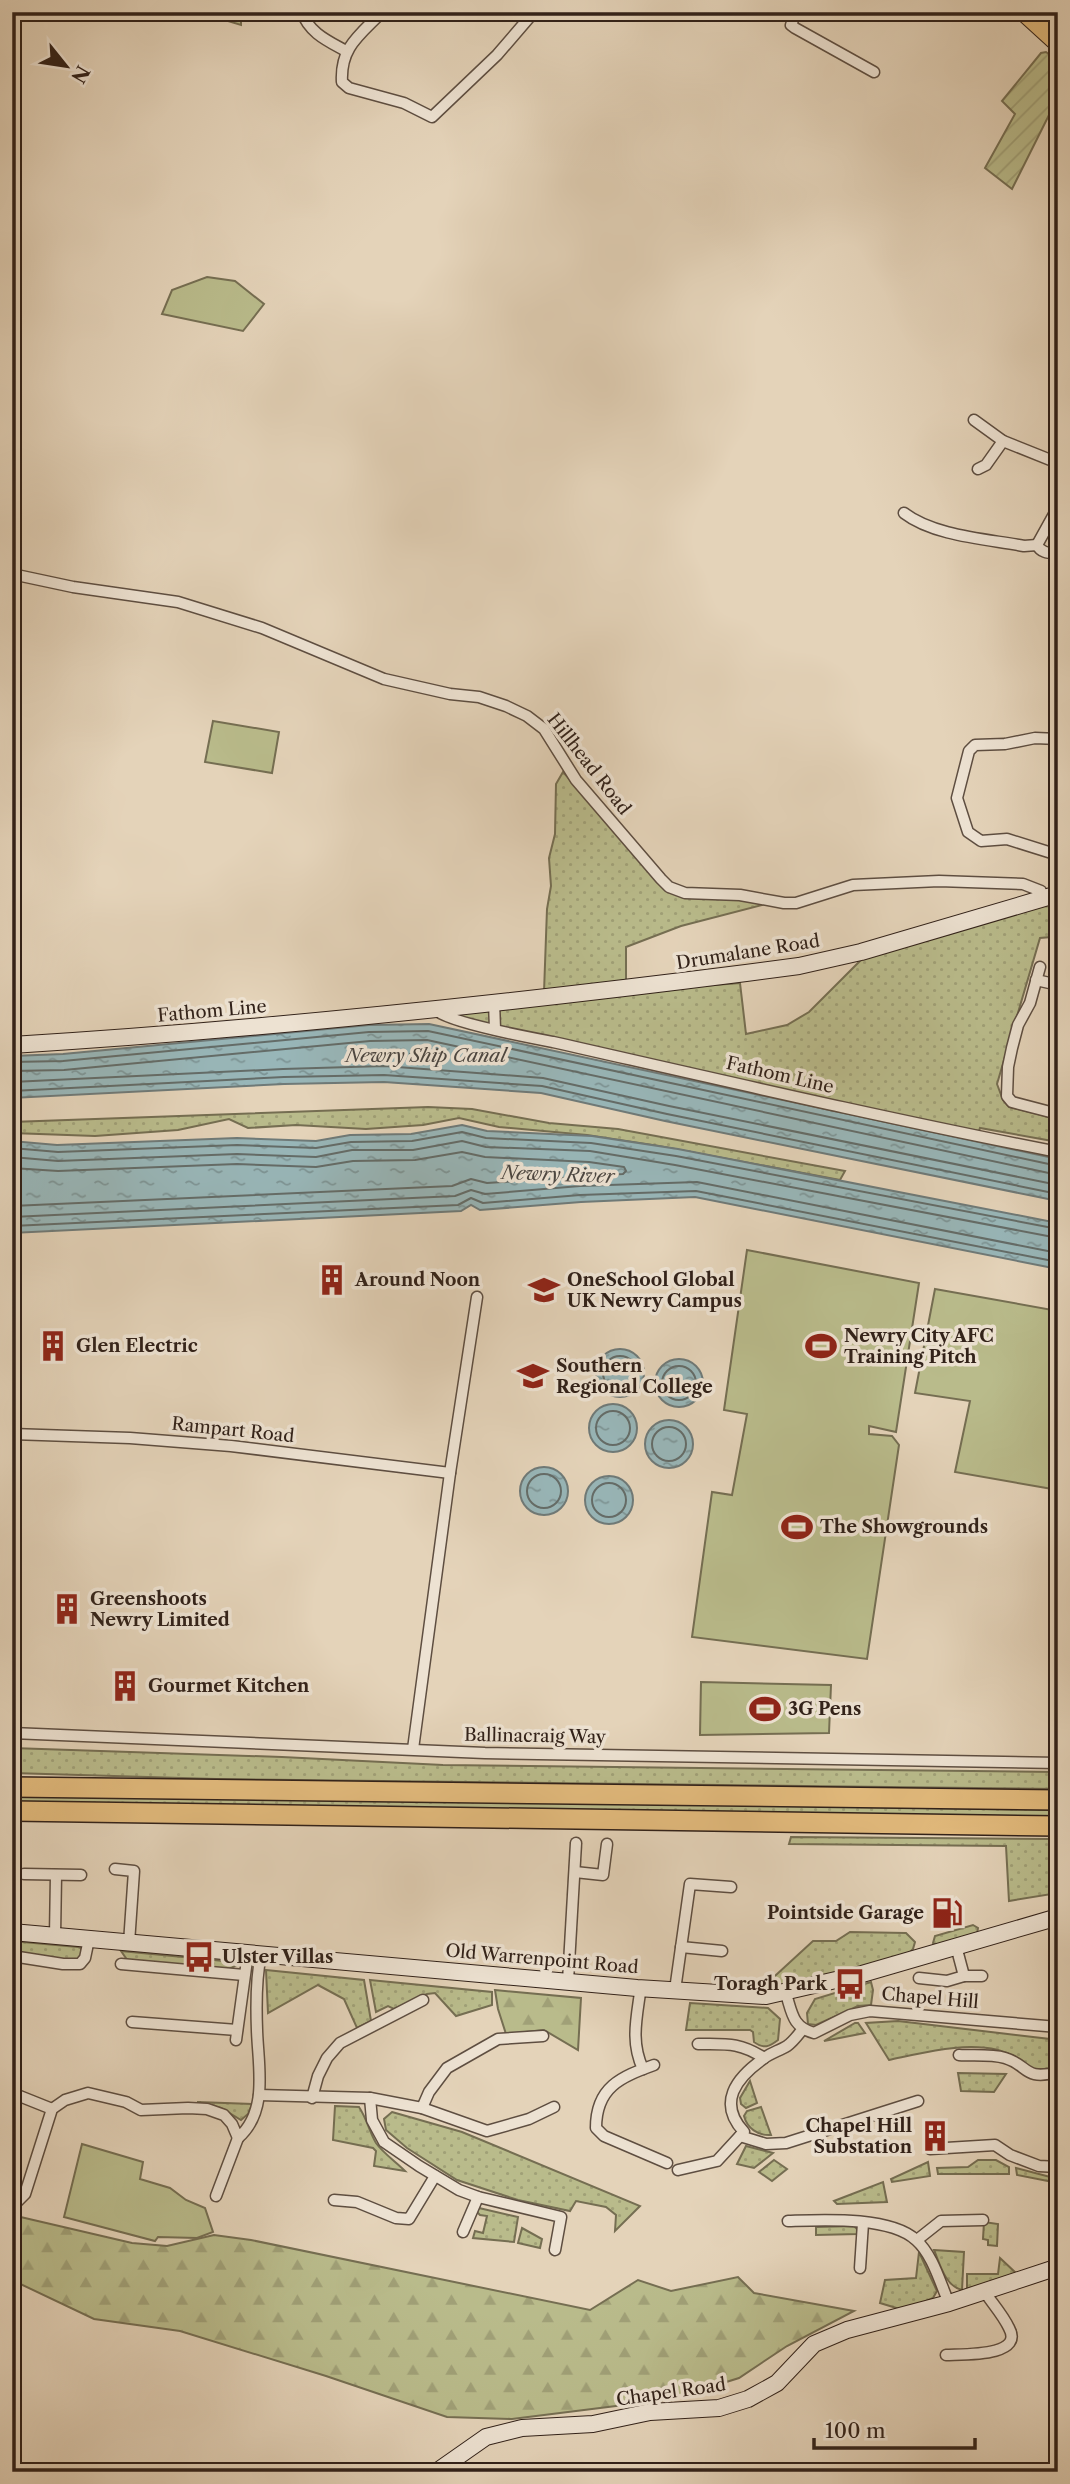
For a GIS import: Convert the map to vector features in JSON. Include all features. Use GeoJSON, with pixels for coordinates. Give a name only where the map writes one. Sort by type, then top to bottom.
{"type":"FeatureCollection","features":[{"type":"Feature","properties":{"kind":"highway"},"geometry":{"type":"LineString","coordinates":[[12,1787],[1058,1800]]}},
{"type":"Feature","properties":{"kind":"highway"},"geometry":{"type":"LineString","coordinates":[[12,1811],[1058,1826]]}},
{"type":"Feature","properties":{"kind":"main road"},"geometry":{"type":"LineString","coordinates":[[1024,12],[1058,43]]}},
{"type":"Feature","properties":{"kind":"street"},"geometry":{"type":"LineString","coordinates":[[302,12],[314,32],[346,51]]}},
{"type":"Feature","properties":{"kind":"street"},"geometry":{"type":"LineString","coordinates":[[382,12],[346,51],[341,66],[342,82],[349,88],[404,103],[432,117],[497,55],[534,12]]}},
{"type":"Feature","properties":{"kind":"street"},"geometry":{"type":"LineString","coordinates":[[796,12],[791,25],[874,72]]}},
{"type":"Feature","properties":{"kind":"street"},"geometry":{"type":"LineString","coordinates":[[974,420],[1003,441],[1058,463]]}},
{"type":"Feature","properties":{"kind":"street"},"geometry":{"type":"LineString","coordinates":[[978,468],[986,465],[1003,441]]}},
{"type":"Feature","properties":{"kind":"street"},"geometry":{"type":"LineString","coordinates":[[1037,545],[1058,507]]}},
{"type":"Feature","properties":{"kind":"street"},"geometry":{"type":"LineString","coordinates":[[904,513],[934,528],[1024,546],[1037,545]]}},
{"type":"Feature","properties":{"kind":"street"},"geometry":{"type":"LineString","coordinates":[[1037,545],[1046,552],[1058,554]]}},
{"type":"Feature","properties":{"kind":"street","name":"Hillhead Road"},"geometry":{"type":"LineString","coordinates":[[12,574],[73,587],[178,602],[273,632],[384,679],[479,697],[506,706],[527,716],[544,729],[576,780],[661,879],[685,893],[740,895],[796,903],[853,885],[992,881],[1031,886],[1051,895]]}},
{"type":"Feature","properties":{"kind":"street"},"geometry":{"type":"LineString","coordinates":[[1058,739],[1035,738],[1005,744],[975,745],[969,751],[957,798],[968,832],[981,841],[1007,839],[1058,855]]}},
{"type":"Feature","properties":{"kind":"street","name":"Drumalane Road"},"geometry":{"type":"LineString","coordinates":[[436,1010],[799,966],[861,952],[1051,895]]}},
{"type":"Feature","properties":{"kind":"street"},"geometry":{"type":"LineString","coordinates":[[1040,967],[1030,1003],[1018,1025],[1012,1048],[1007,1096],[1012,1102],[1058,1114]]}},
{"type":"Feature","properties":{"kind":"street"},"geometry":{"type":"LineString","coordinates":[[1036,980],[1054,984]]}},
{"type":"Feature","properties":{"kind":"street"},"geometry":{"type":"LineString","coordinates":[[494,1002],[495,1029]]}},
{"type":"Feature","properties":{"kind":"street","name":"Fathom Line"},"geometry":{"type":"LineString","coordinates":[[12,1045],[238,1029],[436,1010],[443,1016],[495,1029],[763,1091],[1058,1152]]}},
{"type":"Feature","properties":{"kind":"street"},"geometry":{"type":"LineString","coordinates":[[413,1749],[477,1297]]}},
{"type":"Feature","properties":{"kind":"street","name":"Rampart Road"},"geometry":{"type":"LineString","coordinates":[[12,1434],[130,1438],[231,1446],[450,1473]]}},
{"type":"Feature","properties":{"kind":"street","name":"Ballinacraig Way"},"geometry":{"type":"LineString","coordinates":[[12,1733],[485,1753],[1058,1763]]}},
{"type":"Feature","properties":{"kind":"street"},"geometry":{"type":"LineString","coordinates":[[568,1981],[576,1843]]}},
{"type":"Feature","properties":{"kind":"street"},"geometry":{"type":"LineString","coordinates":[[575,1872],[603,1875],[607,1844]]}},
{"type":"Feature","properties":{"kind":"street"},"geometry":{"type":"LineString","coordinates":[[115,1870],[134,1871],[129,1943]]}},
{"type":"Feature","properties":{"kind":"street"},"geometry":{"type":"LineString","coordinates":[[24,1874],[81,1875]]}},
{"type":"Feature","properties":{"kind":"street"},"geometry":{"type":"LineString","coordinates":[[55,1936],[56,1875]]}},
{"type":"Feature","properties":{"kind":"street"},"geometry":{"type":"LineString","coordinates":[[675,1990],[690,1884],[731,1887]]}},
{"type":"Feature","properties":{"kind":"street","name":"Old Warrenpoint Road"},"geometry":{"type":"LineString","coordinates":[[12,1932],[637,1988],[766,1996],[786,1994],[1058,1917]]}},
{"type":"Feature","properties":{"kind":"street"},"geometry":{"type":"LineString","coordinates":[[12,1956],[80,1964],[85,1958],[89,1939]]}},
{"type":"Feature","properties":{"kind":"street"},"geometry":{"type":"LineString","coordinates":[[956,1946],[964,1976]]}},
{"type":"Feature","properties":{"kind":"street"},"geometry":{"type":"LineString","coordinates":[[681,1947],[722,1951]]}},
{"type":"Feature","properties":{"kind":"street"},"geometry":{"type":"LineString","coordinates":[[132,2022],[236,2035],[244,1975],[254,1953]]}},
{"type":"Feature","properties":{"kind":"street"},"geometry":{"type":"LineString","coordinates":[[216,2196],[238,2138],[252,2123],[259,2095],[254,1953]]}},
{"type":"Feature","properties":{"kind":"street"},"geometry":{"type":"LineString","coordinates":[[121,1964],[244,1975]]}},
{"type":"Feature","properties":{"kind":"street"},"geometry":{"type":"LineString","coordinates":[[919,1978],[947,1981],[964,1976],[982,1976]]}},
{"type":"Feature","properties":{"kind":"street"},"geometry":{"type":"LineString","coordinates":[[637,1988],[639,1993],[634,2038],[636,2054],[648,2067],[615,2082],[604,2097],[596,2116],[596,2128],[604,2136],[667,2162]]}},
{"type":"Feature","properties":{"kind":"street"},"geometry":{"type":"LineString","coordinates":[[678,2170],[717,2161],[744,2132],[732,2110],[731,2092],[738,2080],[764,2058],[789,2045],[802,2030],[794,2018],[786,1994]]}},
{"type":"Feature","properties":{"kind":"street"},"geometry":{"type":"LineString","coordinates":[[312,2098],[327,2058],[340,2043],[423,2000]]}},
{"type":"Feature","properties":{"kind":"street","name":"Chapel Hill"},"geometry":{"type":"LineString","coordinates":[[802,2030],[814,2033],[850,2015],[870,2011],[1058,2027]]}},
{"type":"Feature","properties":{"kind":"street"},"geometry":{"type":"LineString","coordinates":[[422,2108],[429,2092],[447,2068],[498,2039],[544,2036]]}},
{"type":"Feature","properties":{"kind":"street"},"geometry":{"type":"LineString","coordinates":[[698,2044],[747,2046],[764,2058]]}},
{"type":"Feature","properties":{"kind":"street"},"geometry":{"type":"LineString","coordinates":[[959,2055],[1005,2058],[1028,2074],[1047,2075],[1058,2072]]}},
{"type":"Feature","properties":{"kind":"street"},"geometry":{"type":"LineString","coordinates":[[12,2093],[52,2109]]}},
{"type":"Feature","properties":{"kind":"street"},"geometry":{"type":"LineString","coordinates":[[17,2203],[25,2194],[52,2109],[65,2100],[88,2093],[126,2102],[141,2110],[207,2109],[224,2115],[232,2124],[238,2138]]}},
{"type":"Feature","properties":{"kind":"street"},"geometry":{"type":"LineString","coordinates":[[259,2095],[370,2098],[422,2108],[487,2131],[529,2119],[554,2107]]}},
{"type":"Feature","properties":{"kind":"street"},"geometry":{"type":"LineString","coordinates":[[370,2098],[372,2120],[384,2142],[435,2176],[478,2197],[561,2217],[555,2250]]}},
{"type":"Feature","properties":{"kind":"street"},"geometry":{"type":"LineString","coordinates":[[740,2136],[765,2144],[786,2143],[918,2101]]}},
{"type":"Feature","properties":{"kind":"street"},"geometry":{"type":"LineString","coordinates":[[930,2149],[995,2145],[1010,2155],[1039,2166],[1058,2167]]}},
{"type":"Feature","properties":{"kind":"street"},"geometry":{"type":"LineString","coordinates":[[334,2200],[357,2202],[396,2218],[409,2219],[435,2176]]}},
{"type":"Feature","properties":{"kind":"street"},"geometry":{"type":"LineString","coordinates":[[463,2232],[478,2197]]}},
{"type":"Feature","properties":{"kind":"street"},"geometry":{"type":"LineString","coordinates":[[788,2221],[845,2220],[904,2232],[917,2240],[929,2258],[949,2303]]}},
{"type":"Feature","properties":{"kind":"street"},"geometry":{"type":"LineString","coordinates":[[917,2240],[941,2221],[983,2220]]}},
{"type":"Feature","properties":{"kind":"street"},"geometry":{"type":"LineString","coordinates":[[860,2268],[863,2223]]}},
{"type":"Feature","properties":{"kind":"street","name":"Chapel Road"},"geometry":{"type":"LineString","coordinates":[[436,2472],[486,2437],[522,2428],[593,2424],[650,2413],[719,2408],[748,2399],[777,2383],[814,2344],[847,2330],[949,2303],[1058,2267]]}},
{"type":"Feature","properties":{"kind":"street"},"geometry":{"type":"LineString","coordinates":[[946,2355],[994,2351],[1010,2345],[1012,2336],[1009,2327],[984,2291]]}},
{"type":"Feature","properties":{"kind":"green space"},"geometry":{"type":"Polygon","coordinates":[[[198,12],[241,12],[241,25],[198,12]]]}},
{"type":"Feature","properties":{"kind":"green space"},"geometry":{"type":"Polygon","coordinates":[[[1046,52],[1058,61],[1058,97],[1012,189],[985,168],[1015,114],[1002,101],[1041,53],[1046,52]]]}},
{"type":"Feature","properties":{"kind":"green space"},"geometry":{"type":"Polygon","coordinates":[[[207,277],[235,281],[264,304],[243,331],[162,314],[172,290],[207,277]]]}},
{"type":"Feature","properties":{"kind":"green space"},"geometry":{"type":"Polygon","coordinates":[[[213,721],[279,732],[272,773],[205,762],[213,721]]]}},
{"type":"Feature","properties":{"kind":"green space"},"geometry":{"type":"Polygon","coordinates":[[[563,772],[665,883],[679,894],[770,903],[681,926],[626,947],[626,980],[544,992],[547,909],[551,886],[549,858],[555,834],[556,784],[563,772]]]}},
{"type":"Feature","properties":{"kind":"green space"},"geometry":{"type":"Polygon","coordinates":[[[1058,902],[1058,928],[1054,928],[1051,937],[1040,938],[997,1084],[1009,1107],[1058,1119],[1058,1142],[980,1128],[977,1137],[441,1015],[610,993],[740,983],[746,1034],[787,1025],[809,1012],[869,952],[1058,902]]]}},
{"type":"Feature","properties":{"kind":"green space"},"geometry":{"type":"Polygon","coordinates":[[[428,1107],[472,1109],[549,1123],[618,1129],[845,1171],[840,1180],[659,1146],[587,1135],[499,1127],[459,1118],[423,1125],[366,1129],[296,1125],[248,1128],[229,1119],[178,1130],[95,1136],[12,1133],[12,1122],[428,1107]]]}},
{"type":"Feature","properties":{"kind":"green space"},"geometry":{"type":"Polygon","coordinates":[[[747,1250],[919,1283],[896,1432],[869,1426],[869,1434],[892,1436],[899,1445],[867,1659],[692,1637],[712,1492],[732,1495],[747,1414],[724,1410],[747,1250]]]}},
{"type":"Feature","properties":{"kind":"green space"},"geometry":{"type":"Polygon","coordinates":[[[935,1289],[1058,1311],[1058,1490],[955,1472],[970,1401],[915,1393],[935,1289]]]}},
{"type":"Feature","properties":{"kind":"green space","name":"3G Pens"},"geometry":{"type":"Polygon","coordinates":[[[701,1682],[831,1685],[829,1733],[700,1735],[701,1682]]]}},
{"type":"Feature","properties":{"kind":"green space"},"geometry":{"type":"Polygon","coordinates":[[[12,1748],[443,1765],[1058,1772],[1058,1789],[216,1779],[12,1773],[12,1748]]]}},
{"type":"Feature","properties":{"kind":"green space"},"geometry":{"type":"Polygon","coordinates":[[[12,1794],[1058,1810],[1058,1820],[12,1805],[12,1794]]]}},
{"type":"Feature","properties":{"kind":"green space"},"geometry":{"type":"Polygon","coordinates":[[[791,1837],[1058,1839],[1058,1893],[1009,1901],[1006,1846],[789,1844],[791,1837]]]}},
{"type":"Feature","properties":{"kind":"green space"},"geometry":{"type":"Polygon","coordinates":[[[973,1925],[978,1928],[977,1934],[938,1946],[933,1943],[935,1936],[973,1925]]]}},
{"type":"Feature","properties":{"kind":"green space"},"geometry":{"type":"Polygon","coordinates":[[[850,1932],[906,1933],[915,1942],[907,1955],[811,1981],[764,1986],[813,1941],[836,1941],[850,1932]]]}},
{"type":"Feature","properties":{"kind":"green space"},"geometry":{"type":"Polygon","coordinates":[[[12,1941],[78,1947],[81,1948],[81,1956],[77,1962],[12,1953],[12,1941]]]}},
{"type":"Feature","properties":{"kind":"green space"},"geometry":{"type":"Polygon","coordinates":[[[121,1951],[224,1961],[235,1966],[227,1970],[128,1961],[121,1951]]]}},
{"type":"Feature","properties":{"kind":"green space"},"geometry":{"type":"Polygon","coordinates":[[[266,1970],[364,1980],[371,2021],[357,2028],[344,1999],[318,1985],[268,2013],[266,1970]]]}},
{"type":"Feature","properties":{"kind":"green space"},"geometry":{"type":"Polygon","coordinates":[[[370,1980],[492,1992],[492,2005],[456,2016],[435,1993],[394,2009],[388,2006],[376,2012],[370,1980]]]}},
{"type":"Feature","properties":{"kind":"green space"},"geometry":{"type":"Polygon","coordinates":[[[871,1982],[871,2005],[858,2006],[816,2025],[808,2024],[807,2013],[815,1999],[871,1982]]]}},
{"type":"Feature","properties":{"kind":"green space"},"geometry":{"type":"Polygon","coordinates":[[[495,1990],[581,1998],[578,2050],[544,2030],[506,2034],[495,1990]]]}},
{"type":"Feature","properties":{"kind":"green space"},"geometry":{"type":"Polygon","coordinates":[[[690,2003],[768,2008],[780,2019],[778,2040],[769,2046],[761,2046],[754,2042],[753,2032],[750,2030],[686,2030],[690,2003]]]}},
{"type":"Feature","properties":{"kind":"green space"},"geometry":{"type":"Polygon","coordinates":[[[898,2021],[1050,2039],[1056,2046],[1055,2069],[1030,2069],[1017,2058],[1001,2051],[983,2048],[944,2049],[889,2060],[866,2023],[898,2021]]]}},
{"type":"Feature","properties":{"kind":"green space"},"geometry":{"type":"Polygon","coordinates":[[[858,2023],[865,2033],[824,2041],[858,2023]]]}},
{"type":"Feature","properties":{"kind":"green space"},"geometry":{"type":"Polygon","coordinates":[[[958,2073],[1006,2074],[994,2092],[961,2091],[958,2073]]]}},
{"type":"Feature","properties":{"kind":"green space"},"geometry":{"type":"Polygon","coordinates":[[[750,2081],[757,2103],[746,2108],[741,2104],[740,2098],[750,2081]]]}},
{"type":"Feature","properties":{"kind":"green space"},"geometry":{"type":"Polygon","coordinates":[[[197,2102],[252,2104],[248,2114],[241,2120],[221,2108],[197,2102]]]}},
{"type":"Feature","properties":{"kind":"green space"},"geometry":{"type":"Polygon","coordinates":[[[335,2106],[359,2107],[376,2143],[405,2171],[374,2166],[376,2151],[373,2148],[333,2140],[335,2106]]]}},
{"type":"Feature","properties":{"kind":"green space"},"geometry":{"type":"Polygon","coordinates":[[[761,2107],[771,2135],[758,2133],[750,2128],[745,2120],[747,2111],[761,2107]]]}},
{"type":"Feature","properties":{"kind":"green space"},"geometry":{"type":"Polygon","coordinates":[[[392,2112],[462,2132],[640,2206],[615,2231],[616,2215],[606,2207],[576,2201],[570,2211],[518,2200],[457,2180],[407,2148],[386,2130],[384,2119],[392,2112]]]}},
{"type":"Feature","properties":{"kind":"green space"},"geometry":{"type":"Polygon","coordinates":[[[82,2144],[143,2162],[140,2179],[170,2188],[186,2200],[205,2208],[213,2232],[197,2238],[158,2237],[155,2241],[64,2217],[82,2144]]]}},
{"type":"Feature","properties":{"kind":"green space"},"geometry":{"type":"Polygon","coordinates":[[[746,2146],[773,2153],[754,2168],[737,2164],[746,2146]]]}},
{"type":"Feature","properties":{"kind":"green space"},"geometry":{"type":"Polygon","coordinates":[[[774,2160],[787,2169],[772,2181],[759,2172],[774,2160]]]}},
{"type":"Feature","properties":{"kind":"green space"},"geometry":{"type":"Polygon","coordinates":[[[978,2160],[996,2160],[1009,2167],[1009,2174],[938,2174],[937,2168],[968,2167],[978,2160]]]}},
{"type":"Feature","properties":{"kind":"green space"},"geometry":{"type":"Polygon","coordinates":[[[928,2162],[930,2176],[892,2182],[891,2179],[928,2162]]]}},
{"type":"Feature","properties":{"kind":"green space"},"geometry":{"type":"Polygon","coordinates":[[[1016,2168],[1058,2179],[1058,2183],[1017,2175],[1016,2168]]]}},
{"type":"Feature","properties":{"kind":"green space"},"geometry":{"type":"Polygon","coordinates":[[[883,2182],[887,2202],[837,2204],[834,2201],[883,2182]]]}},
{"type":"Feature","properties":{"kind":"green space"},"geometry":{"type":"Polygon","coordinates":[[[479,2208],[518,2217],[514,2242],[473,2238],[475,2231],[483,2233],[487,2216],[477,2212],[479,2208]]]}},
{"type":"Feature","properties":{"kind":"green space"},"geometry":{"type":"Polygon","coordinates":[[[12,2215],[132,2243],[167,2246],[214,2235],[251,2240],[590,2310],[638,2280],[671,2291],[738,2277],[754,2293],[854,2311],[787,2346],[739,2378],[672,2399],[512,2419],[447,2417],[180,2331],[94,2319],[12,2280],[12,2215]]]}},
{"type":"Feature","properties":{"kind":"green space"},"geometry":{"type":"Polygon","coordinates":[[[984,2222],[998,2224],[997,2246],[988,2245],[988,2240],[983,2239],[984,2222]]]}},
{"type":"Feature","properties":{"kind":"green space"},"geometry":{"type":"Polygon","coordinates":[[[854,2226],[858,2234],[816,2235],[816,2227],[854,2226]]]}},
{"type":"Feature","properties":{"kind":"green space"},"geometry":{"type":"Polygon","coordinates":[[[522,2228],[542,2239],[540,2248],[518,2243],[522,2228]]]}},
{"type":"Feature","properties":{"kind":"green space"},"geometry":{"type":"Polygon","coordinates":[[[934,2250],[964,2252],[962,2290],[947,2279],[934,2250]]]}},
{"type":"Feature","properties":{"kind":"green space"},"geometry":{"type":"Polygon","coordinates":[[[919,2252],[937,2291],[933,2298],[906,2311],[880,2303],[885,2280],[916,2278],[919,2252]]]}},
{"type":"Feature","properties":{"kind":"green space"},"geometry":{"type":"Polygon","coordinates":[[[1000,2258],[1017,2274],[967,2290],[967,2274],[998,2274],[1000,2258]]]}},
{"type":"Feature","properties":{"kind":"water","name":"Newry Ship Canal"},"geometry":{"type":"Polygon","coordinates":[[[429,1024],[1058,1159],[1058,1201],[541,1093],[384,1082],[284,1084],[12,1098],[12,1056],[63,1054],[369,1025],[429,1024]]]}},
{"type":"Feature","properties":{"kind":"water","name":"Newry River"},"geometry":{"type":"Polygon","coordinates":[[[462,1125],[487,1131],[592,1136],[678,1149],[1058,1223],[1058,1269],[695,1197],[480,1210],[471,1205],[461,1211],[12,1233],[12,1141],[57,1145],[237,1138],[316,1141],[350,1135],[411,1134],[462,1125]]]}},
{"type":"Feature","properties":{"kind":"water"},"geometry":{"type":"Polygon","coordinates":[[[620,1349],[637,1356],[644,1373],[637,1390],[620,1397],[603,1390],[596,1373],[603,1356],[620,1349]]]}},
{"type":"Feature","properties":{"kind":"water"},"geometry":{"type":"Polygon","coordinates":[[[679,1359],[696,1366],[703,1383],[696,1400],[679,1407],[662,1400],[655,1383],[662,1366],[679,1359]]]}},
{"type":"Feature","properties":{"kind":"water"},"geometry":{"type":"Polygon","coordinates":[[[613,1404],[630,1411],[637,1428],[630,1445],[613,1452],[596,1445],[589,1428],[596,1411],[613,1404]]]}},
{"type":"Feature","properties":{"kind":"water"},"geometry":{"type":"Polygon","coordinates":[[[669,1420],[686,1427],[693,1444],[686,1461],[669,1468],[652,1461],[645,1444],[652,1427],[669,1420]]]}},
{"type":"Feature","properties":{"kind":"water"},"geometry":{"type":"Polygon","coordinates":[[[544,1467],[561,1474],[568,1491],[561,1508],[544,1515],[527,1508],[520,1491],[527,1474],[544,1467]]]}},
{"type":"Feature","properties":{"kind":"water"},"geometry":{"type":"Polygon","coordinates":[[[609,1476],[618,1477],[626,1483],[632,1491],[632,1509],[626,1517],[618,1523],[609,1524],[600,1523],[592,1517],[586,1509],[585,1500],[586,1491],[592,1483],[600,1477],[609,1476]]]}},
{"type":"Feature","properties":{"kind":"place","name":"Around Noon"},"geometry":{"type":"Point","coordinates":[332,1280]}},
{"type":"Feature","properties":{"kind":"place","name":"OneSchool Global UK Newry Campus"},"geometry":{"type":"Point","coordinates":[544,1290]}},
{"type":"Feature","properties":{"kind":"place","name":"Glen Electric"},"geometry":{"type":"Point","coordinates":[53,1346]}},
{"type":"Feature","properties":{"kind":"place","name":"Newry City AFC Training Pitch"},"geometry":{"type":"Point","coordinates":[821,1346]}},
{"type":"Feature","properties":{"kind":"place","name":"Southern Regional College"},"geometry":{"type":"Point","coordinates":[533,1376]}},
{"type":"Feature","properties":{"kind":"place","name":"The Showgrounds"},"geometry":{"type":"Point","coordinates":[797,1527]}},
{"type":"Feature","properties":{"kind":"place","name":"Greenshoots Newry Limited"},"geometry":{"type":"Point","coordinates":[67,1609]}},
{"type":"Feature","properties":{"kind":"place","name":"Gourmet Kitchen"},"geometry":{"type":"Point","coordinates":[125,1686]}},
{"type":"Feature","properties":{"kind":"place","name":"3G Pens"},"geometry":{"type":"Point","coordinates":[765,1709]}},
{"type":"Feature","properties":{"kind":"place","name":"Pointside Garage"},"geometry":{"type":"Point","coordinates":[947,1913]}},
{"type":"Feature","properties":{"kind":"place","name":"Ulster Villas"},"geometry":{"type":"Point","coordinates":[199,1957]}},
{"type":"Feature","properties":{"kind":"place","name":"Toragh Park"},"geometry":{"type":"Point","coordinates":[850,1984]}},
{"type":"Feature","properties":{"kind":"place","name":"Chapel Hill Substation"},"geometry":{"type":"Point","coordinates":[935,2136]}}]}
